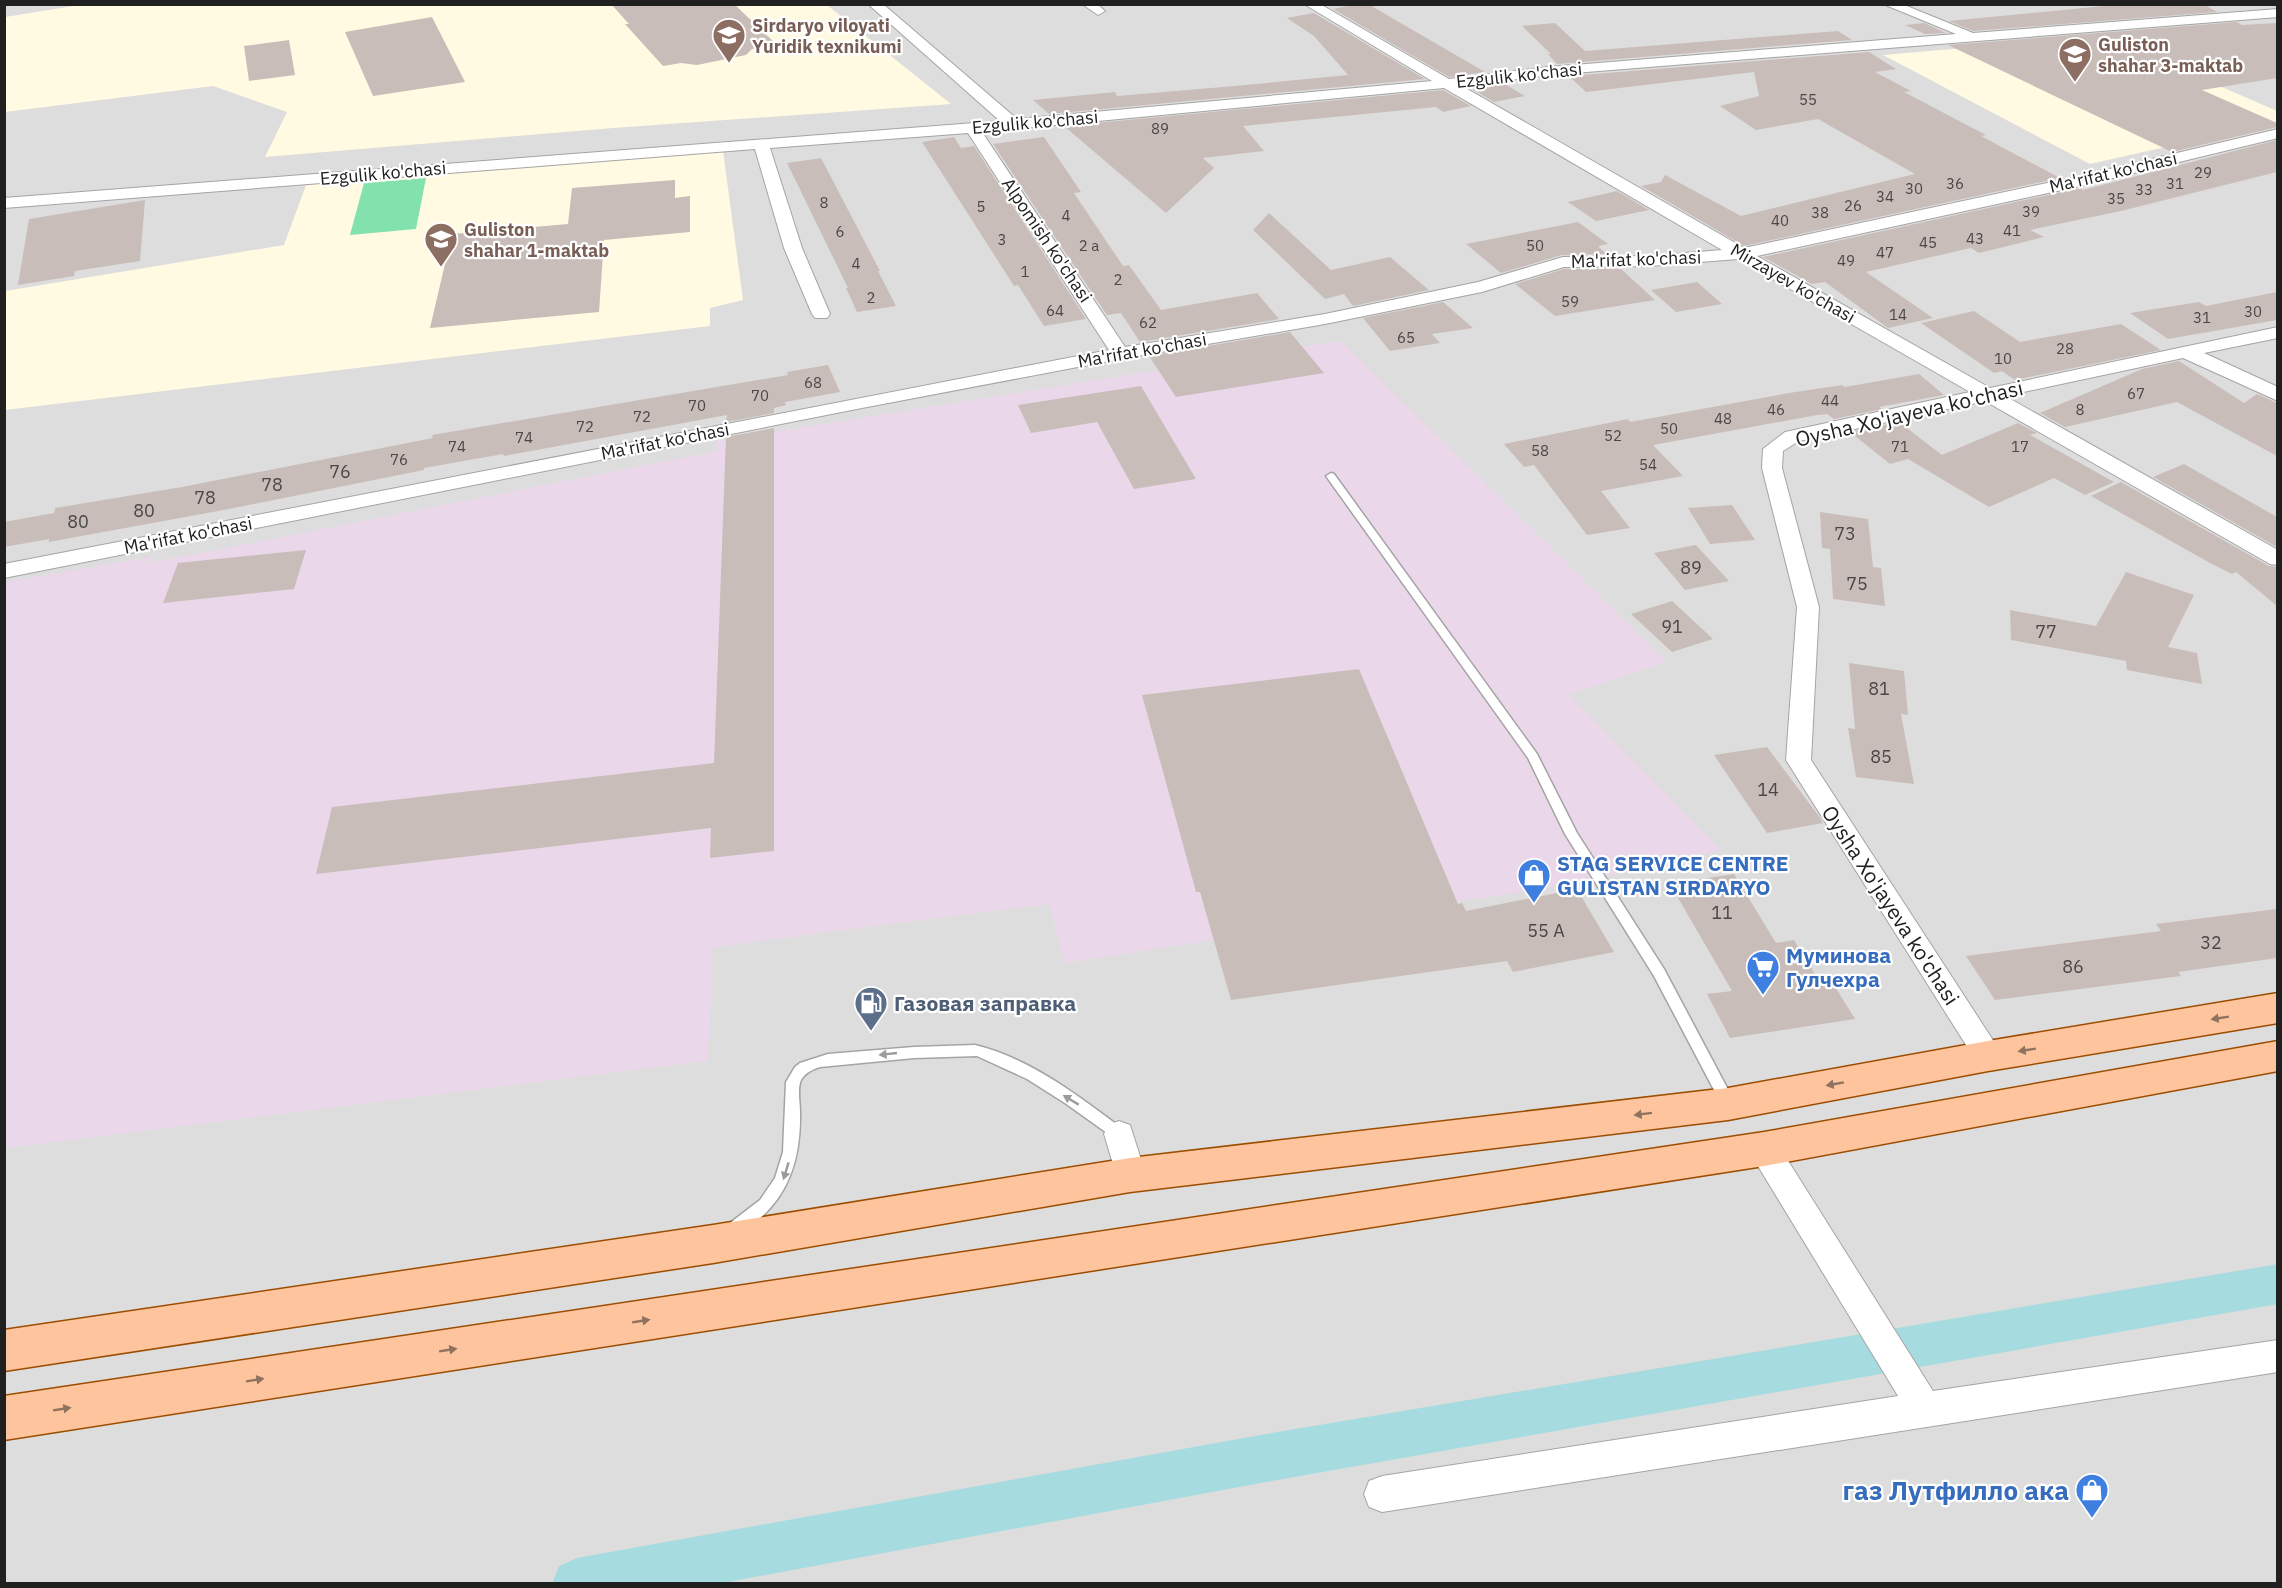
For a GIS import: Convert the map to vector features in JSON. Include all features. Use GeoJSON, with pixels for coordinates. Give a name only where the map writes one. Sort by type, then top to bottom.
{"type":"FeatureCollection","features":[{"type":"Feature","properties":{"kind":"main road"},"geometry":{"type":"LineString","coordinates":[[4,1351],[713,1244],[1130,1175],[1728,1104],[1988,1056],[2277,1008]]}},
{"type":"Feature","properties":{"kind":"main road"},"geometry":{"type":"LineString","coordinates":[[4,1418],[1764,1149],[2276,1058]]}},
{"type":"Feature","properties":{"kind":"street"},"geometry":{"type":"LineString","coordinates":[[874,4],[1013,124]]}},
{"type":"Feature","properties":{"kind":"street"},"geometry":{"type":"LineString","coordinates":[[1889,4],[1973,36]]}},
{"type":"Feature","properties":{"kind":"street","name":"Mirzayev ko'chasi"},"geometry":{"type":"LineString","coordinates":[[1315,5],[1741,254],[2277,559]]}},
{"type":"Feature","properties":{"kind":"street","name":"Ezgulik ko'chasi"},"geometry":{"type":"LineString","coordinates":[[4,203],[972,128],[1401,89],[1549,71],[2277,13]]}},
{"type":"Feature","properties":{"kind":"street","name":"Alpomish ko'chasi"},"geometry":{"type":"LineString","coordinates":[[972,128],[1120,353]]}},
{"type":"Feature","properties":{"kind":"street","name":"Ma'rifat ko'chasi"},"geometry":{"type":"LineString","coordinates":[[4,571],[1120,353],[1325,319],[1482,287],[1563,262],[1650,261],[1741,254],[2080,181],[2277,133]]}},
{"type":"Feature","properties":{"kind":"street"},"geometry":{"type":"LineString","coordinates":[[761,143],[793,248],[821,314]]}},
{"type":"Feature","properties":{"kind":"street","name":"Oysha Xo'jayeva ko'chasi"},"geometry":{"type":"LineString","coordinates":[[1988,1056],[1798,760],[1808,607],[1772,468],[1773,449],[1792,436],[2277,332]]}},
{"type":"Feature","properties":{"kind":"street"},"geometry":{"type":"LineString","coordinates":[[2186,352],[2277,395]]}},
{"type":"Feature","properties":{"kind":"street"},"geometry":{"type":"LineString","coordinates":[[1119,1134],[1130,1175]]}},
{"type":"Feature","properties":{"kind":"street"},"geometry":{"type":"LineString","coordinates":[[1764,1149],[1917,1397]]}},
{"type":"Feature","properties":{"kind":"street"},"geometry":{"type":"LineString","coordinates":[[1382,1494],[1917,1397],[2277,1356]]}},
{"type":"Feature","properties":{"kind":"lane"},"geometry":{"type":"LineString","coordinates":[[1331,476],[1533,757],[1571,834],[1659,972],[1728,1104]]}},
{"type":"Feature","properties":{"kind":"lane"},"geometry":{"type":"LineString","coordinates":[[713,1244],[754,1215],[774,1194],[785,1178],[790,1155],[793,1080],[801,1068],[815,1062],[901,1052],[977,1051],[1011,1065],[1086,1109],[1119,1134]]}},
{"type":"Feature","properties":{"kind":"shaded area"},"geometry":{"type":"Polygon","coordinates":[[[86,4],[827,5],[951,104],[613,128],[265,157],[287,112],[213,86],[5,112],[5,17],[86,4]]]}},
{"type":"Feature","properties":{"kind":"shaded area"},"geometry":{"type":"Polygon","coordinates":[[[5,5],[2277,5],[2277,1583],[4,1583],[5,5]]]}},
{"type":"Feature","properties":{"kind":"shaded area","name":"Guliston shahar 3-maktab"},"geometry":{"type":"Polygon","coordinates":[[[2104,36],[2277,111],[2277,122],[2090,164],[1883,55],[2104,36]]]}},
{"type":"Feature","properties":{"kind":"shaded area","name":"Guliston shahar 1-maktab"},"geometry":{"type":"Polygon","coordinates":[[[723,151],[743,300],[710,308],[710,326],[5,410],[5,291],[284,245],[306,185],[723,151]]]}},
{"type":"Feature","properties":{"kind":"shaded area"},"geometry":{"type":"Polygon","coordinates":[[[1341,341],[1667,662],[1569,695],[1721,850],[1565,885],[1065,963],[1049,904],[713,947],[708,1061],[5,1148],[5,582],[155,556],[149,563],[718,451],[716,441],[1341,341]]]}},
{"type":"Feature","properties":{"kind":"green space"},"geometry":{"type":"Polygon","coordinates":[[[426,178],[416,229],[350,235],[364,183],[426,178]]]}},
{"type":"Feature","properties":{"kind":"building"},"geometry":{"type":"Polygon","coordinates":[[[611,4],[734,4],[776,44],[752,49],[746,55],[697,65],[681,63],[663,66],[625,24],[629,24],[611,4]]]}},
{"type":"Feature","properties":{"kind":"building"},"geometry":{"type":"Polygon","coordinates":[[[1368,4],[1485,72],[1449,77],[1333,9],[1368,4]]]}},
{"type":"Feature","properties":{"kind":"building"},"geometry":{"type":"Polygon","coordinates":[[[2125,4],[2203,4],[2217,12],[1973,31],[1949,21],[2125,4]]]}},
{"type":"Feature","properties":{"kind":"building"},"geometry":{"type":"Polygon","coordinates":[[[1314,13],[1425,79],[1049,114],[1033,100],[1115,92],[1117,96],[1348,75],[1314,36],[1287,18],[1314,13]]]}},
{"type":"Feature","properties":{"kind":"building"},"geometry":{"type":"Polygon","coordinates":[[[432,17],[465,82],[373,96],[345,32],[432,17]]]}},
{"type":"Feature","properties":{"kind":"building"},"geometry":{"type":"Polygon","coordinates":[[[2237,22],[2242,25],[2277,23],[2277,78],[2202,90],[2277,123],[2277,127],[2172,152],[1948,45],[2237,22]]]}},
{"type":"Feature","properties":{"kind":"building"},"geometry":{"type":"Polygon","coordinates":[[[1555,23],[1585,51],[1838,31],[1852,40],[1557,64],[1548,54],[1551,54],[1522,26],[1555,23]]]}},
{"type":"Feature","properties":{"kind":"building"},"geometry":{"type":"Polygon","coordinates":[[[1924,23],[1946,33],[1925,34],[1905,25],[1924,23]]]}},
{"type":"Feature","properties":{"kind":"building"},"geometry":{"type":"Polygon","coordinates":[[[289,40],[295,75],[249,81],[244,46],[289,40]]]}},
{"type":"Feature","properties":{"kind":"building"},"geometry":{"type":"Polygon","coordinates":[[[1869,52],[1896,69],[1875,72],[1911,91],[1904,92],[1986,135],[1981,136],[2060,178],[1744,246],[1641,186],[1661,182],[1665,175],[1741,216],[1915,174],[1818,119],[1756,130],[1720,106],[1759,96],[1754,72],[1586,92],[1569,76],[1869,52]]]}},
{"type":"Feature","properties":{"kind":"building"},"geometry":{"type":"Polygon","coordinates":[[[1503,83],[1525,96],[1494,102],[1469,87],[1503,83]]]}},
{"type":"Feature","properties":{"kind":"building"},"geometry":{"type":"Polygon","coordinates":[[[1443,90],[1471,106],[1443,112],[1436,107],[1243,126],[1264,151],[1203,158],[1214,168],[1166,213],[1064,126],[1443,90]]]}},
{"type":"Feature","properties":{"kind":"building"},"geometry":{"type":"Polygon","coordinates":[[[954,137],[961,148],[974,146],[1086,319],[1044,326],[1018,285],[1014,286],[922,142],[954,137]]]}},
{"type":"Feature","properties":{"kind":"building"},"geometry":{"type":"Polygon","coordinates":[[[1044,137],[1081,192],[1074,193],[1123,266],[1129,265],[1161,310],[1257,293],[1279,319],[1140,342],[1121,313],[1107,315],[993,144],[1044,137]]]}},
{"type":"Feature","properties":{"kind":"building"},"geometry":{"type":"Polygon","coordinates":[[[2277,140],[2277,172],[2121,211],[2030,230],[2044,237],[1979,253],[1971,248],[1866,272],[1933,318],[1888,328],[1825,282],[1812,284],[1763,257],[2080,188],[2083,190],[2277,140]]]}},
{"type":"Feature","properties":{"kind":"building"},"geometry":{"type":"Polygon","coordinates":[[[821,158],[896,306],[857,312],[846,288],[848,288],[787,163],[821,158]]]}},
{"type":"Feature","properties":{"kind":"building"},"geometry":{"type":"Polygon","coordinates":[[[675,180],[675,198],[690,196],[690,232],[604,240],[599,312],[430,328],[452,234],[568,224],[572,188],[675,180]]]}},
{"type":"Feature","properties":{"kind":"building"},"geometry":{"type":"Polygon","coordinates":[[[1617,191],[1649,210],[1596,221],[1568,202],[1617,191]]]}},
{"type":"Feature","properties":{"kind":"building"},"geometry":{"type":"Polygon","coordinates":[[[145,200],[140,261],[75,271],[74,276],[18,285],[29,219],[145,200]]]}},
{"type":"Feature","properties":{"kind":"building"},"geometry":{"type":"Polygon","coordinates":[[[1269,213],[1331,270],[1390,257],[1429,290],[1353,306],[1344,294],[1325,299],[1253,230],[1269,213]]]}},
{"type":"Feature","properties":{"kind":"building"},"geometry":{"type":"Polygon","coordinates":[[[1578,222],[1608,244],[1598,246],[1606,254],[1562,255],[1501,273],[1466,244],[1578,222]]]}},
{"type":"Feature","properties":{"kind":"building"},"geometry":{"type":"Polygon","coordinates":[[[1564,269],[1621,269],[1655,300],[1555,316],[1515,284],[1564,269]]]}},
{"type":"Feature","properties":{"kind":"building"},"geometry":{"type":"Polygon","coordinates":[[[1697,282],[1722,304],[1676,312],[1651,290],[1697,282]]]}},
{"type":"Feature","properties":{"kind":"building"},"geometry":{"type":"Polygon","coordinates":[[[2277,292],[2277,320],[2168,339],[2130,313],[2199,302],[2206,306],[2277,292]]]}},
{"type":"Feature","properties":{"kind":"building"},"geometry":{"type":"Polygon","coordinates":[[[1443,302],[1473,328],[1432,334],[1440,343],[1390,351],[1363,318],[1443,302]]]}},
{"type":"Feature","properties":{"kind":"building"},"geometry":{"type":"Polygon","coordinates":[[[1974,311],[2020,342],[2121,324],[2161,350],[2015,380],[2002,371],[1994,373],[1921,323],[1974,311]]]}},
{"type":"Feature","properties":{"kind":"building"},"geometry":{"type":"Polygon","coordinates":[[[1290,332],[1324,373],[1176,397],[1149,356],[1290,332]]]}},
{"type":"Feature","properties":{"kind":"building"},"geometry":{"type":"Polygon","coordinates":[[[2179,361],[2244,403],[2257,394],[2277,403],[2277,456],[2177,402],[2065,427],[2040,413],[2142,369],[2179,361]]]}},
{"type":"Feature","properties":{"kind":"building"},"geometry":{"type":"Polygon","coordinates":[[[828,365],[840,392],[785,402],[786,405],[774,408],[774,413],[726,422],[727,415],[504,456],[503,454],[424,468],[424,470],[229,509],[49,542],[49,539],[4,547],[4,522],[54,513],[55,508],[182,487],[433,438],[432,435],[788,375],[787,372],[828,365]]]}},
{"type":"Feature","properties":{"kind":"building"},"geometry":{"type":"Polygon","coordinates":[[[1919,374],[1944,395],[1879,407],[1882,409],[1834,419],[1827,414],[1817,415],[1653,445],[1683,476],[1601,491],[1630,528],[1587,535],[1534,465],[1524,467],[1504,444],[1628,419],[1630,422],[1789,393],[1842,385],[1845,387],[1919,374]]]}},
{"type":"Feature","properties":{"kind":"building"},"geometry":{"type":"Polygon","coordinates":[[[1141,386],[1196,479],[1134,489],[1097,422],[1031,433],[1018,405],[1141,386]]]}},
{"type":"Feature","properties":{"kind":"building"},"geometry":{"type":"Polygon","coordinates":[[[1899,422],[1942,455],[2018,423],[2037,433],[2030,435],[2114,482],[2085,495],[2054,478],[1989,507],[1908,459],[1890,464],[1850,432],[1899,422]]]}},
{"type":"Feature","properties":{"kind":"building"},"geometry":{"type":"Polygon","coordinates":[[[774,428],[774,851],[710,858],[711,828],[316,874],[332,807],[714,763],[726,437],[774,428]]]}},
{"type":"Feature","properties":{"kind":"building"},"geometry":{"type":"Polygon","coordinates":[[[2184,464],[2277,517],[2277,547],[2153,477],[2184,464]]]}},
{"type":"Feature","properties":{"kind":"building"},"geometry":{"type":"Polygon","coordinates":[[[2121,482],[2269,566],[2277,567],[2277,606],[2236,572],[2232,574],[2210,563],[2091,496],[2121,482]]]}},
{"type":"Feature","properties":{"kind":"building"},"geometry":{"type":"Polygon","coordinates":[[[1732,505],[1755,540],[1710,544],[1688,508],[1732,505]]]}},
{"type":"Feature","properties":{"kind":"building"},"geometry":{"type":"Polygon","coordinates":[[[1820,512],[1868,519],[1873,567],[1881,568],[1885,606],[1833,599],[1830,549],[1822,548],[1820,512]]]}},
{"type":"Feature","properties":{"kind":"building"},"geometry":{"type":"Polygon","coordinates":[[[1696,545],[1729,581],[1685,590],[1654,553],[1696,545]]]}},
{"type":"Feature","properties":{"kind":"building"},"geometry":{"type":"Polygon","coordinates":[[[306,550],[294,589],[163,603],[178,563],[306,550]]]}},
{"type":"Feature","properties":{"kind":"building"},"geometry":{"type":"Polygon","coordinates":[[[2126,572],[2194,595],[2168,647],[2197,653],[2202,684],[2127,670],[2126,661],[2011,640],[2010,610],[2096,626],[2126,572]]]}},
{"type":"Feature","properties":{"kind":"building"},"geometry":{"type":"Polygon","coordinates":[[[1672,601],[1713,639],[1672,652],[1631,614],[1672,601]]]}},
{"type":"Feature","properties":{"kind":"building"},"geometry":{"type":"Polygon","coordinates":[[[1849,663],[1904,671],[1908,715],[1901,714],[1914,784],[1856,777],[1848,728],[1855,729],[1849,663]]]}},
{"type":"Feature","properties":{"kind":"building"},"geometry":{"type":"Polygon","coordinates":[[[1359,669],[1458,904],[1462,903],[1466,911],[1577,889],[1614,952],[1513,972],[1507,961],[1231,1000],[1200,892],[1196,892],[1142,695],[1359,669]]]}},
{"type":"Feature","properties":{"kind":"building"},"geometry":{"type":"Polygon","coordinates":[[[1767,747],[1823,823],[1767,833],[1714,755],[1767,747]]]}},
{"type":"Feature","properties":{"kind":"building"},"geometry":{"type":"Polygon","coordinates":[[[1734,874],[1776,943],[1794,940],[1818,979],[1829,977],[1855,1019],[1730,1038],[1707,994],[1732,991],[1670,884],[1734,874]]]}},
{"type":"Feature","properties":{"kind":"building"},"geometry":{"type":"Polygon","coordinates":[[[2277,909],[2277,958],[2178,972],[2181,976],[1995,1000],[1966,956],[2161,931],[2156,924],[2277,909]]]}},
{"type":"Feature","properties":{"kind":"waterway"},"geometry":{"type":"LineString","coordinates":[[577,1584],[1266,1458],[2278,1284]]}},
{"type":"Feature","properties":{"kind":"place","name":"Sirdaryo viloyati Yuridik texnikumi"},"geometry":{"type":"Point","coordinates":[729,64]}},
{"type":"Feature","properties":{"kind":"place","name":"Guliston shahar 3-maktab"},"geometry":{"type":"Point","coordinates":[2075,83]}},
{"type":"Feature","properties":{"kind":"place","name":"Guliston shahar 1-maktab"},"geometry":{"type":"Point","coordinates":[441,268]}},
{"type":"Feature","properties":{"kind":"place","name":"STAG SERVICE CENTRE GULISTAN SIRDARYO"},"geometry":{"type":"Point","coordinates":[1534,904]}},
{"type":"Feature","properties":{"kind":"place","name":"Муминова Гулчехра"},"geometry":{"type":"Point","coordinates":[1763,996]}},
{"type":"Feature","properties":{"kind":"place","name":"Газовая заправка"},"geometry":{"type":"Point","coordinates":[871,1032]}},
{"type":"Feature","properties":{"kind":"place","name":"газ Лутфилло ака"},"geometry":{"type":"Point","coordinates":[2092,1519]}}]}
